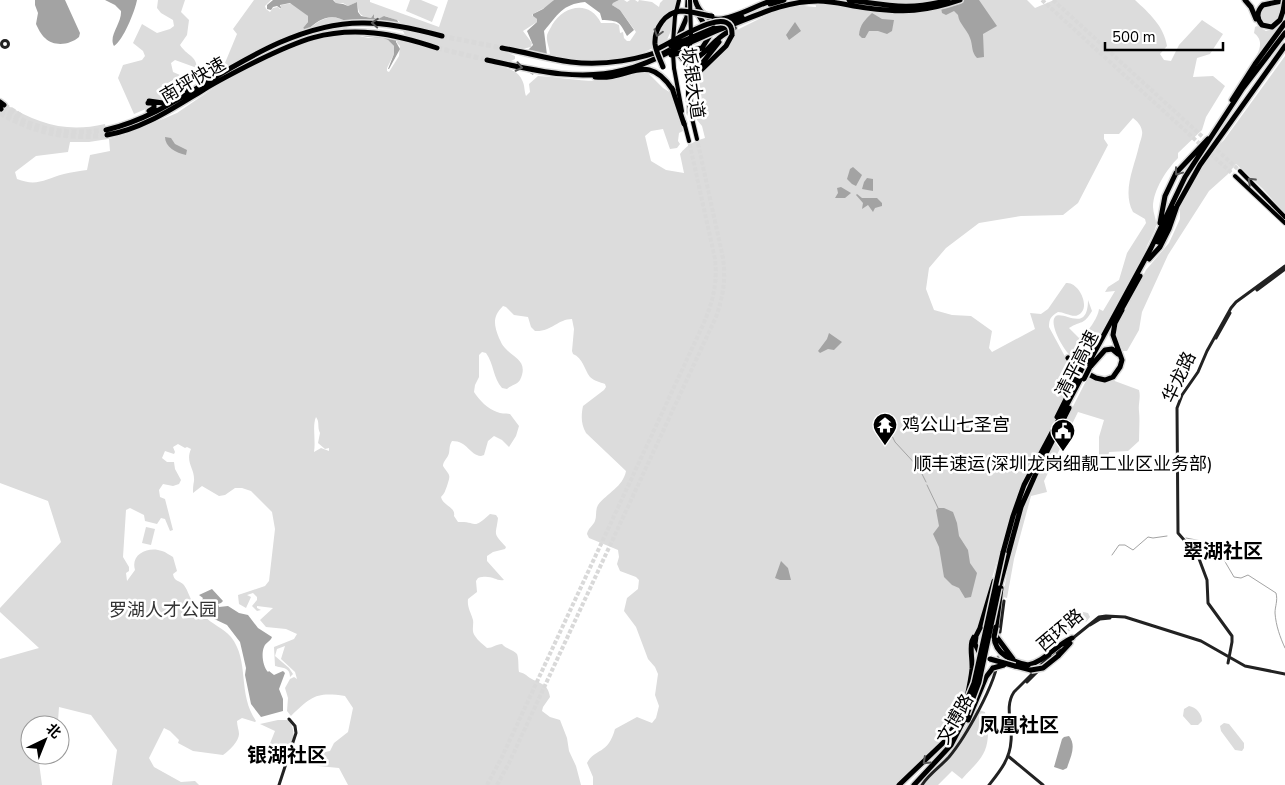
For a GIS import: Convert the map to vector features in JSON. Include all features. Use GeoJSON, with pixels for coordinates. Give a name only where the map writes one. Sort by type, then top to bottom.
{"type":"FeatureCollection","features":[{"type":"Feature","properties":{"kind":"highway"},"geometry":{"type":"LineString","coordinates":[[690,0],[704,14],[716,19],[732,17],[763,3]]}},
{"type":"Feature","properties":{"kind":"highway"},"geometry":{"type":"LineString","coordinates":[[690,0],[709,35],[705,45],[693,60]]}},
{"type":"Feature","properties":{"kind":"highway"},"geometry":{"type":"LineString","coordinates":[[657,49],[668,42],[677,32],[690,0]]}},
{"type":"Feature","properties":{"kind":"highway"},"geometry":{"type":"LineString","coordinates":[[690,0],[687,17],[675,47],[680,57],[686,60],[700,57],[717,39],[730,33],[755,15]]}},
{"type":"Feature","properties":{"kind":"highway"},"geometry":{"type":"LineString","coordinates":[[684,124],[655,42],[657,31],[664,20],[670,14],[680,11],[712,16],[733,13],[774,0]]}},
{"type":"Feature","properties":{"kind":"highway"},"geometry":{"type":"LineString","coordinates":[[579,76],[604,74],[648,64],[762,7],[784,0]]}},
{"type":"Feature","properties":{"kind":"highway"},"geometry":{"type":"LineString","coordinates":[[849,0],[906,10]]}},
{"type":"Feature","properties":{"kind":"highway"},"geometry":{"type":"LineString","coordinates":[[928,8],[948,0]]}},
{"type":"Feature","properties":{"kind":"highway"},"geometry":{"type":"LineString","coordinates":[[715,30],[768,10],[796,3],[824,1],[906,10],[928,8],[960,0]]}},
{"type":"Feature","properties":{"kind":"highway"},"geometry":{"type":"LineString","coordinates":[[1245,0],[1251,7],[1257,22],[1264,28],[1276,27],[1281,22],[1284,12],[1284,1],[1263,5],[1258,12],[1258,19],[1262,25],[1272,26],[1280,20],[1284,12]]}},
{"type":"Feature","properties":{"kind":"highway"},"geometry":{"type":"LineString","coordinates":[[601,62],[634,56],[657,49],[706,23],[725,20],[729,24],[728,43],[696,74],[690,84],[690,112]]}},
{"type":"Feature","properties":{"kind":"highway"},"geometry":{"type":"LineString","coordinates":[[290,42],[322,28],[336,25],[376,23],[442,36]]}},
{"type":"Feature","properties":{"kind":"highway"},"geometry":{"type":"LineString","coordinates":[[1158,236],[1165,196],[1176,173],[1208,139],[1240,86],[1285,23]]}},
{"type":"Feature","properties":{"kind":"highway"},"geometry":{"type":"LineString","coordinates":[[290,42],[337,33],[371,32],[411,40],[437,48]]}},
{"type":"Feature","properties":{"kind":"highway","name":"清平高速"},"geometry":{"type":"LineString","coordinates":[[1089,367],[1158,236],[1185,177],[1243,88],[1285,33]]}},
{"type":"Feature","properties":{"kind":"highway","name":"清平高速"},"geometry":{"type":"LineString","coordinates":[[899,785],[938,748],[951,733],[960,717],[974,683],[1013,516],[1024,485],[1149,259],[1188,178],[1247,88],[1285,38]]}},
{"type":"Feature","properties":{"kind":"highway","name":"南坪快速"},"geometry":{"type":"LineString","coordinates":[[290,42],[219,80],[171,110],[132,128],[107,133],[163,108],[248,60],[290,42]]}},
{"type":"Feature","properties":{"kind":"highway"},"geometry":{"type":"LineString","coordinates":[[502,48],[572,62],[601,62],[671,51],[699,50],[705,45]]}},
{"type":"Feature","properties":{"kind":"highway"},"geometry":{"type":"LineString","coordinates":[[1149,259],[1160,247],[1177,206],[1200,165],[1285,46]]}},
{"type":"Feature","properties":{"kind":"highway"},"geometry":{"type":"LineString","coordinates":[[163,108],[202,81],[248,60]]}},
{"type":"Feature","properties":{"kind":"highway"},"geometry":{"type":"LineString","coordinates":[[487,60],[552,73],[607,78],[636,70],[650,70],[663,76],[673,90]]}},
{"type":"Feature","properties":{"kind":"highway"},"geometry":{"type":"LineString","coordinates":[[140,118],[154,108],[153,103],[148,103],[171,101]]}},
{"type":"Feature","properties":{"kind":"highway"},"geometry":{"type":"LineString","coordinates":[[1069,360],[1078,362],[1088,358],[1110,316],[1138,273]]}},
{"type":"Feature","properties":{"kind":"highway"},"geometry":{"type":"LineString","coordinates":[[1069,360],[1078,370],[1099,380],[1107,380],[1114,376],[1120,367],[1122,359],[1113,339],[1113,330],[1127,300]]}},
{"type":"Feature","properties":{"kind":"highway"},"geometry":{"type":"LineString","coordinates":[[1069,360],[1097,377],[1105,378],[1114,373],[1120,362],[1119,356],[1114,350],[1107,349],[1089,367]]}},
{"type":"Feature","properties":{"kind":"highway"},"geometry":{"type":"LineString","coordinates":[[1047,443],[1061,408],[1077,377],[1077,372],[1069,360]]}},
{"type":"Feature","properties":{"kind":"highway","name":"清平高速"},"geometry":{"type":"LineString","coordinates":[[918,784],[951,745],[967,714],[979,682],[1005,553],[1018,515],[1028,490],[1082,379]]}},
{"type":"Feature","properties":{"kind":"highway"},"geometry":{"type":"LineString","coordinates":[[978,652],[975,644],[976,636],[981,629],[1005,553]]}},
{"type":"Feature","properties":{"kind":"highway"},"geometry":{"type":"LineString","coordinates":[[1005,553],[994,638],[998,651],[1016,664],[1031,670],[1045,667],[1071,641]]}},
{"type":"Feature","properties":{"kind":"highway"},"geometry":{"type":"LineString","coordinates":[[960,717],[971,678],[971,642],[981,629]]}},
{"type":"Feature","properties":{"kind":"highway"},"geometry":{"type":"LineString","coordinates":[[991,631],[998,636],[1016,664]]}},
{"type":"Feature","properties":{"kind":"highway"},"geometry":{"type":"LineString","coordinates":[[988,659],[1028,665],[1036,663],[1062,643],[1071,641]]}},
{"type":"Feature","properties":{"kind":"highway"},"geometry":{"type":"LineString","coordinates":[[951,745],[966,724],[986,677],[993,668],[1016,664]]}},
{"type":"Feature","properties":{"kind":"main road","name":"坂银大道"},"geometry":{"type":"LineString","coordinates":[[679,0],[674,28],[674,68],[689,141]]}},
{"type":"Feature","properties":{"kind":"main road","name":"坂银大道"},"geometry":{"type":"LineString","coordinates":[[690,0],[691,34],[687,90],[697,139]]}},
{"type":"Feature","properties":{"kind":"main road"},"geometry":{"type":"LineString","coordinates":[[1274,0],[1284,1]]}},
{"type":"Feature","properties":{"kind":"main road"},"geometry":{"type":"LineString","coordinates":[[1240,170],[1285,217]]}},
{"type":"Feature","properties":{"kind":"main road"},"geometry":{"type":"LineString","coordinates":[[1236,176],[1285,223]]}},
{"type":"Feature","properties":{"kind":"street","name":"华龙路"},"geometry":{"type":"LineString","coordinates":[[1229,658],[1232,636],[1208,604],[1206,580],[1198,556],[1178,532],[1176,413],[1179,401],[1198,372],[1207,351],[1233,305],[1285,267]]}},
{"type":"Feature","properties":{"kind":"street","name":"华龙路"},"geometry":{"type":"LineString","coordinates":[[1229,658],[1234,641],[1233,635],[1210,603],[1208,580],[1199,555],[1180,533],[1178,413],[1180,402],[1186,390],[1200,373],[1208,352],[1232,309],[1237,303],[1285,267]]}},
{"type":"Feature","properties":{"kind":"street"},"geometry":{"type":"LineString","coordinates":[[1000,632],[1004,601]]}},
{"type":"Feature","properties":{"kind":"street","name":"西环路"},"geometry":{"type":"LineString","coordinates":[[990,785],[1009,756],[1012,735],[1009,706],[1012,695],[1047,658],[1071,641],[1098,617],[1117,616],[1153,625],[1210,645],[1229,658],[1250,668],[1285,675]]}},
{"type":"Feature","properties":{"kind":"street","name":"文博路"},"geometry":{"type":"LineString","coordinates":[[918,784],[947,759],[962,738],[977,714],[997,669],[998,658]]}},
{"type":"Feature","properties":{"kind":"street"},"geometry":{"type":"LineString","coordinates":[[279,785],[296,733],[296,728],[289,719]]}},
{"type":"Feature","properties":{"kind":"street"},"geometry":{"type":"LineString","coordinates":[[1009,756],[1042,785]]}},
{"type":"Feature","properties":{"kind":"green space"},"geometry":{"type":"Polygon","coordinates":[[[158,0],[185,0],[181,12],[189,20],[187,35],[180,45],[195,60],[197,68],[175,60],[171,63],[173,72],[180,75],[164,86],[169,99],[134,114],[118,78],[123,65],[142,60],[145,56],[143,51],[133,43],[142,24],[157,33],[174,26],[173,20],[161,13],[157,8],[158,0]]]}},
{"type":"Feature","properties":{"kind":"green space","name":"罗湖人才公园"},"geometry":{"type":"Polygon","coordinates":[[[254,0],[271,0],[265,6],[270,12],[273,8],[278,7],[280,9],[281,5],[293,3],[308,16],[308,22],[303,28],[307,31],[321,20],[337,18],[349,23],[351,34],[388,40],[394,46],[394,54],[387,68],[389,72],[399,56],[400,46],[397,43],[401,25],[399,21],[385,16],[378,19],[374,18],[374,14],[371,18],[366,17],[360,13],[357,2],[348,6],[343,3],[336,3],[334,0],[370,0],[370,2],[439,27],[448,0],[554,0],[532,15],[537,19],[537,22],[523,31],[532,43],[531,47],[518,50],[502,50],[515,56],[515,59],[507,63],[489,63],[508,68],[520,76],[526,96],[530,92],[529,84],[538,76],[601,81],[648,73],[671,93],[679,113],[683,131],[679,133],[678,141],[680,144],[677,148],[670,149],[663,129],[651,131],[645,136],[651,161],[666,170],[684,173],[680,154],[697,140],[705,138],[696,113],[695,101],[698,77],[731,33],[775,11],[793,5],[816,7],[815,0],[1027,0],[1035,8],[1054,0],[1135,0],[1163,32],[1167,46],[1160,54],[1164,60],[1171,61],[1179,45],[1202,20],[1223,34],[1210,54],[1197,58],[1193,77],[1213,76],[1225,86],[1206,117],[1202,130],[1178,153],[1178,158],[1161,180],[1154,200],[1153,209],[1156,226],[1154,233],[1088,356],[1077,360],[1069,354],[1060,341],[1054,327],[1054,321],[1058,315],[1074,319],[1084,316],[1088,300],[1092,311],[1089,316],[1084,321],[1069,328],[1079,338],[1089,329],[1099,309],[1103,311],[1115,291],[1105,292],[1108,287],[1119,280],[1127,253],[1146,223],[1145,219],[1133,212],[1129,196],[1130,179],[1142,133],[1140,125],[1133,118],[1119,134],[1104,134],[1104,139],[1108,145],[1078,203],[1063,215],[1021,216],[979,223],[946,248],[929,268],[926,289],[934,310],[952,315],[971,316],[992,331],[989,348],[992,352],[1035,329],[1030,313],[1041,314],[1048,309],[1066,283],[1075,286],[1079,291],[1084,307],[1078,315],[1074,316],[1058,312],[1050,320],[1049,327],[1075,375],[1045,441],[1022,484],[1014,505],[976,631],[970,641],[968,653],[969,679],[961,709],[949,731],[923,760],[895,785],[593,785],[593,777],[587,763],[590,758],[609,743],[615,729],[637,717],[652,723],[656,718],[659,706],[655,695],[658,674],[648,659],[636,627],[624,611],[627,598],[638,589],[639,580],[620,571],[617,564],[618,550],[589,538],[587,534],[595,521],[598,505],[618,486],[626,471],[586,433],[583,426],[583,406],[606,387],[605,384],[590,377],[581,361],[573,354],[574,329],[572,319],[563,321],[546,330],[535,331],[531,327],[528,317],[514,315],[503,306],[497,314],[495,321],[496,329],[503,346],[522,364],[520,380],[507,389],[502,388],[497,380],[489,357],[486,353],[482,352],[479,355],[479,377],[474,392],[490,409],[499,413],[510,414],[519,426],[516,436],[509,447],[502,440],[494,436],[488,441],[484,455],[481,456],[462,443],[452,441],[443,466],[449,475],[449,479],[445,492],[441,497],[444,503],[453,510],[458,522],[477,524],[490,514],[496,515],[498,518],[496,534],[506,547],[487,556],[487,561],[504,580],[483,577],[478,578],[476,581],[477,592],[468,599],[473,620],[473,632],[487,648],[502,644],[516,653],[519,672],[543,684],[547,689],[550,697],[542,711],[550,717],[560,720],[581,785],[348,785],[339,768],[318,766],[313,763],[320,753],[330,751],[334,743],[348,732],[353,708],[345,696],[321,695],[304,704],[291,716],[287,711],[288,698],[285,688],[290,679],[294,677],[297,679],[295,672],[281,659],[285,646],[277,649],[275,656],[293,674],[290,677],[289,671],[275,666],[274,647],[294,639],[297,634],[286,629],[266,627],[260,620],[273,608],[257,606],[261,610],[257,611],[252,606],[257,600],[253,593],[247,595],[251,597],[246,608],[239,604],[238,595],[265,586],[269,581],[275,529],[272,512],[251,491],[242,488],[235,488],[225,495],[219,496],[202,486],[193,493],[194,476],[189,458],[191,449],[178,444],[173,447],[174,454],[165,451],[162,458],[167,462],[174,462],[175,469],[181,480],[179,484],[173,486],[163,484],[159,490],[160,497],[165,499],[173,530],[170,531],[165,519],[161,518],[157,524],[145,521],[144,515],[130,508],[126,510],[123,557],[129,567],[129,571],[126,573],[127,581],[135,570],[135,559],[142,552],[152,549],[165,552],[173,557],[177,571],[173,574],[174,578],[183,584],[192,601],[204,616],[228,634],[237,646],[247,700],[250,711],[256,721],[242,718],[237,721],[239,737],[223,755],[193,751],[178,743],[179,740],[164,728],[149,758],[154,767],[181,782],[195,781],[199,785],[112,785],[117,750],[91,715],[59,707],[58,715],[20,715],[20,765],[39,765],[42,785],[0,785],[0,659],[39,648],[0,612],[0,608],[61,542],[48,501],[0,483],[0,111],[5,104],[29,117],[65,127],[91,127],[105,124],[108,139],[70,142],[68,152],[36,156],[15,172],[17,179],[36,182],[67,173],[87,170],[90,155],[110,151],[109,139],[127,134],[177,113],[215,87],[237,34],[233,29],[254,0]],[[316,417],[314,425],[314,452],[321,448],[329,451],[329,448],[325,449],[318,443],[320,433],[316,417]]]}},
{"type":"Feature","properties":{"kind":"green space"},"geometry":{"type":"Polygon","coordinates":[[[410,0],[421,0],[438,7],[432,22],[406,11],[410,0]]]}},
{"type":"Feature","properties":{"kind":"green space"},"geometry":{"type":"Polygon","coordinates":[[[619,0],[627,2],[635,0],[638,2],[639,0],[652,2],[659,7],[663,0],[677,0],[673,26],[667,40],[643,53],[619,58],[581,61],[550,55],[547,38],[552,25],[563,13],[577,8],[584,8],[590,11],[601,23],[619,25],[620,33],[623,32],[624,38],[630,41],[636,32],[620,10],[612,5],[619,0]]]}},
{"type":"Feature","properties":{"kind":"green space"},"geometry":{"type":"Polygon","coordinates":[[[1276,4],[1281,4],[1278,19],[1271,25],[1263,23],[1260,19],[1263,10],[1276,4]]]}},
{"type":"Feature","properties":{"kind":"green space"},"geometry":{"type":"Polygon","coordinates":[[[1257,26],[1266,31],[1278,28],[1250,67],[1260,45],[1258,37],[1254,33],[1257,26]]]}},
{"type":"Feature","properties":{"kind":"green space"},"geometry":{"type":"Polygon","coordinates":[[[1285,56],[1285,214],[1263,189],[1236,164],[1209,191],[1168,255],[1142,312],[1139,330],[1127,351],[1123,351],[1117,338],[1117,325],[1146,270],[1169,243],[1180,219],[1183,196],[1209,154],[1224,140],[1285,56]]]}},
{"type":"Feature","properties":{"kind":"green space"},"geometry":{"type":"Polygon","coordinates":[[[1088,377],[1102,382],[1112,380],[1139,390],[1139,441],[1128,451],[1109,452],[1107,462],[1099,457],[1099,437],[1104,420],[1078,412],[1044,481],[1047,492],[1031,496],[1014,559],[1007,598],[1003,597],[1014,540],[1024,507],[1046,457],[1088,377]]]}},
{"type":"Feature","properties":{"kind":"green space"},"geometry":{"type":"Polygon","coordinates":[[[146,527],[155,529],[151,545],[142,543],[146,527]]]}},
{"type":"Feature","properties":{"kind":"green space"},"geometry":{"type":"Polygon","coordinates":[[[1071,609],[1088,613],[1090,617],[1086,622],[1079,616],[1076,626],[1067,632],[1060,627],[1071,609]]]}},
{"type":"Feature","properties":{"kind":"green space"},"geometry":{"type":"Polygon","coordinates":[[[1189,706],[1200,713],[1202,721],[1198,725],[1191,725],[1183,716],[1184,709],[1189,706]]]}},
{"type":"Feature","properties":{"kind":"green space"},"geometry":{"type":"Polygon","coordinates":[[[975,709],[985,712],[988,728],[987,745],[978,762],[962,779],[952,771],[938,785],[918,785],[950,750],[964,730],[975,709]]]}},
{"type":"Feature","properties":{"kind":"green space"},"geometry":{"type":"Polygon","coordinates":[[[278,720],[289,720],[293,729],[288,753],[269,746],[275,731],[260,724],[278,720]]]}},
{"type":"Feature","properties":{"kind":"green space"},"geometry":{"type":"Polygon","coordinates":[[[1224,723],[1229,724],[1244,743],[1242,751],[1235,750],[1221,731],[1220,726],[1224,723]]]}},
{"type":"Feature","properties":{"kind":"shaded area"},"geometry":{"type":"Polygon","coordinates":[[[35,0],[65,0],[80,33],[79,37],[71,42],[62,44],[53,43],[45,38],[36,24],[38,13],[35,0]]]}},
{"type":"Feature","properties":{"kind":"shaded area"},"geometry":{"type":"Polygon","coordinates":[[[105,0],[137,0],[125,32],[114,46],[113,38],[121,11],[115,5],[105,0]]]}},
{"type":"Feature","properties":{"kind":"shaded area"},"geometry":{"type":"Polygon","coordinates":[[[273,0],[333,0],[336,3],[348,6],[357,2],[358,12],[361,16],[371,18],[374,14],[374,18],[378,19],[384,16],[397,20],[400,25],[396,42],[400,49],[388,69],[394,54],[394,46],[388,40],[351,34],[349,23],[331,17],[321,20],[307,31],[303,28],[308,22],[308,16],[290,3],[280,5],[281,8],[277,6],[271,10],[267,9],[267,5],[273,0]]]}},
{"type":"Feature","properties":{"kind":"shaded area"},"geometry":{"type":"Polygon","coordinates":[[[554,0],[619,0],[612,5],[620,10],[634,30],[627,36],[618,23],[602,20],[600,13],[585,2],[571,5],[561,11],[544,31],[547,55],[537,66],[533,75],[523,69],[527,51],[533,45],[527,31],[537,22],[533,14],[554,0]]]}},
{"type":"Feature","properties":{"kind":"shaded area"},"geometry":{"type":"Polygon","coordinates":[[[937,0],[979,0],[997,26],[983,34],[984,57],[977,58],[975,56],[969,35],[958,15],[954,11],[946,15],[942,13],[940,3],[937,0]]]}},
{"type":"Feature","properties":{"kind":"shaded area"},"geometry":{"type":"Polygon","coordinates":[[[872,13],[882,19],[894,20],[892,31],[887,34],[869,31],[865,38],[862,38],[859,35],[860,28],[872,13]]]}},
{"type":"Feature","properties":{"kind":"shaded area"},"geometry":{"type":"Polygon","coordinates":[[[795,22],[801,31],[789,40],[786,35],[795,22]]]}},
{"type":"Feature","properties":{"kind":"shaded area"},"geometry":{"type":"Polygon","coordinates":[[[165,137],[171,138],[175,144],[187,150],[186,155],[172,149],[165,141],[165,137]]]}},
{"type":"Feature","properties":{"kind":"shaded area"},"geometry":{"type":"Polygon","coordinates":[[[853,167],[862,175],[856,186],[847,179],[850,169],[853,167]]]}},
{"type":"Feature","properties":{"kind":"shaded area"},"geometry":{"type":"Polygon","coordinates":[[[867,178],[873,179],[873,191],[862,189],[867,178]]]}},
{"type":"Feature","properties":{"kind":"shaded area"},"geometry":{"type":"Polygon","coordinates":[[[841,187],[851,193],[845,198],[835,198],[838,193],[837,188],[841,187]]]}},
{"type":"Feature","properties":{"kind":"shaded area"},"geometry":{"type":"Polygon","coordinates":[[[857,194],[862,198],[877,198],[882,203],[882,206],[875,208],[873,212],[868,205],[862,209],[863,203],[857,194]]]}},
{"type":"Feature","properties":{"kind":"shaded area"},"geometry":{"type":"Polygon","coordinates":[[[829,333],[842,342],[834,350],[828,349],[820,353],[818,351],[829,333]]]}},
{"type":"Feature","properties":{"kind":"shaded area"},"geometry":{"type":"Polygon","coordinates":[[[944,508],[953,512],[959,536],[968,550],[970,563],[977,573],[971,597],[965,598],[959,588],[952,585],[944,577],[939,547],[933,534],[939,526],[936,510],[944,508]]]}},
{"type":"Feature","properties":{"kind":"shaded area"},"geometry":{"type":"Polygon","coordinates":[[[781,561],[788,568],[791,580],[775,578],[781,561]]]}},
{"type":"Feature","properties":{"kind":"shaded area"},"geometry":{"type":"Polygon","coordinates":[[[212,589],[223,601],[218,604],[219,607],[228,606],[239,613],[248,615],[258,628],[272,637],[264,647],[263,660],[268,672],[274,675],[283,671],[285,673],[279,689],[283,699],[283,711],[261,717],[251,704],[240,642],[227,625],[210,617],[210,611],[215,609],[214,606],[203,607],[199,605],[203,598],[199,595],[212,589]]]}},
{"type":"Feature","properties":{"kind":"shaded area"},"geometry":{"type":"Polygon","coordinates":[[[1069,736],[1072,752],[1067,768],[1063,770],[1054,767],[1062,739],[1069,736]]]}},
{"type":"Feature","properties":{"kind":"pier"},"geometry":{"type":"Polygon","coordinates":[[[368,20],[382,22],[402,29],[405,35],[404,38],[349,34],[346,24],[342,21],[368,20]]]}},
{"type":"Feature","properties":{"kind":"pier"},"geometry":{"type":"Polygon","coordinates":[[[525,49],[550,55],[546,64],[539,68],[537,73],[518,64],[524,56],[525,49]]]}},
{"type":"Feature","properties":{"kind":"waterway"},"geometry":{"type":"LineString","coordinates":[[892,436],[895,442],[919,468],[926,482]]}},
{"type":"Feature","properties":{"kind":"waterway"},"geometry":{"type":"LineString","coordinates":[[927,485],[938,508]]}},
{"type":"Feature","properties":{"kind":"waterway"},"geometry":{"type":"LineString","coordinates":[[1112,555],[1119,545],[1125,545],[1133,550],[1148,537],[1167,536]]}},
{"type":"Feature","properties":{"kind":"waterway"},"geometry":{"type":"LineString","coordinates":[[1186,538],[1212,543]]}},
{"type":"Feature","properties":{"kind":"waterway"},"geometry":{"type":"LineString","coordinates":[[1217,548],[1234,577],[1241,578],[1248,575],[1276,593],[1275,610],[1278,631],[1285,648]]}},
{"type":"Feature","properties":{"kind":"tunnel"},"geometry":{"type":"LineString","coordinates":[[1042,0],[1235,176]]}},
{"type":"Feature","properties":{"kind":"tunnel"},"geometry":{"type":"LineString","coordinates":[[1053,0],[1240,171]]}},
{"type":"Feature","properties":{"kind":"tunnel"},"geometry":{"type":"LineString","coordinates":[[442,36],[502,48]]}},
{"type":"Feature","properties":{"kind":"tunnel"},"geometry":{"type":"LineString","coordinates":[[437,48],[487,60]]}},
{"type":"Feature","properties":{"kind":"tunnel"},"geometry":{"type":"LineString","coordinates":[[4,105],[23,117]]}},
{"type":"Feature","properties":{"kind":"tunnel"},"geometry":{"type":"LineString","coordinates":[[1,109],[39,127],[52,130],[77,132],[106,130]]}},
{"type":"Feature","properties":{"kind":"tunnel"},"geometry":{"type":"LineString","coordinates":[[0,113],[26,126],[65,136],[107,135]]}},
{"type":"Feature","properties":{"kind":"tunnel"},"geometry":{"type":"LineString","coordinates":[[497,785],[509,763],[716,317],[722,295],[724,266],[697,139]]}},
{"type":"Feature","properties":{"kind":"tunnel"},"geometry":{"type":"LineString","coordinates":[[487,785],[501,759],[709,311],[715,286],[715,259],[689,141]]}},
{"type":"Feature","properties":{"kind":"tunnel"},"geometry":{"type":"LineString","coordinates":[[998,658],[1000,632]]}},
{"type":"Feature","properties":{"kind":"place","name":"鸡公山七圣宫"},"geometry":{"type":"Point","coordinates":[885,446]}},
{"type":"Feature","properties":{"kind":"place","name":"顺丰速运(深圳龙岗细靓工业区业务部)"},"geometry":{"type":"Point","coordinates":[1063,452]}},
{"type":"Feature","properties":{"kind":"district","name":"翠湖社区"},"geometry":{"type":"Point","coordinates":[1223,551]}},
{"type":"Feature","properties":{"kind":"district","name":"凤凰社区"},"geometry":{"type":"Point","coordinates":[1019,725]}},
{"type":"Feature","properties":{"kind":"district","name":"银湖社区"},"geometry":{"type":"Point","coordinates":[287,755]}}]}
